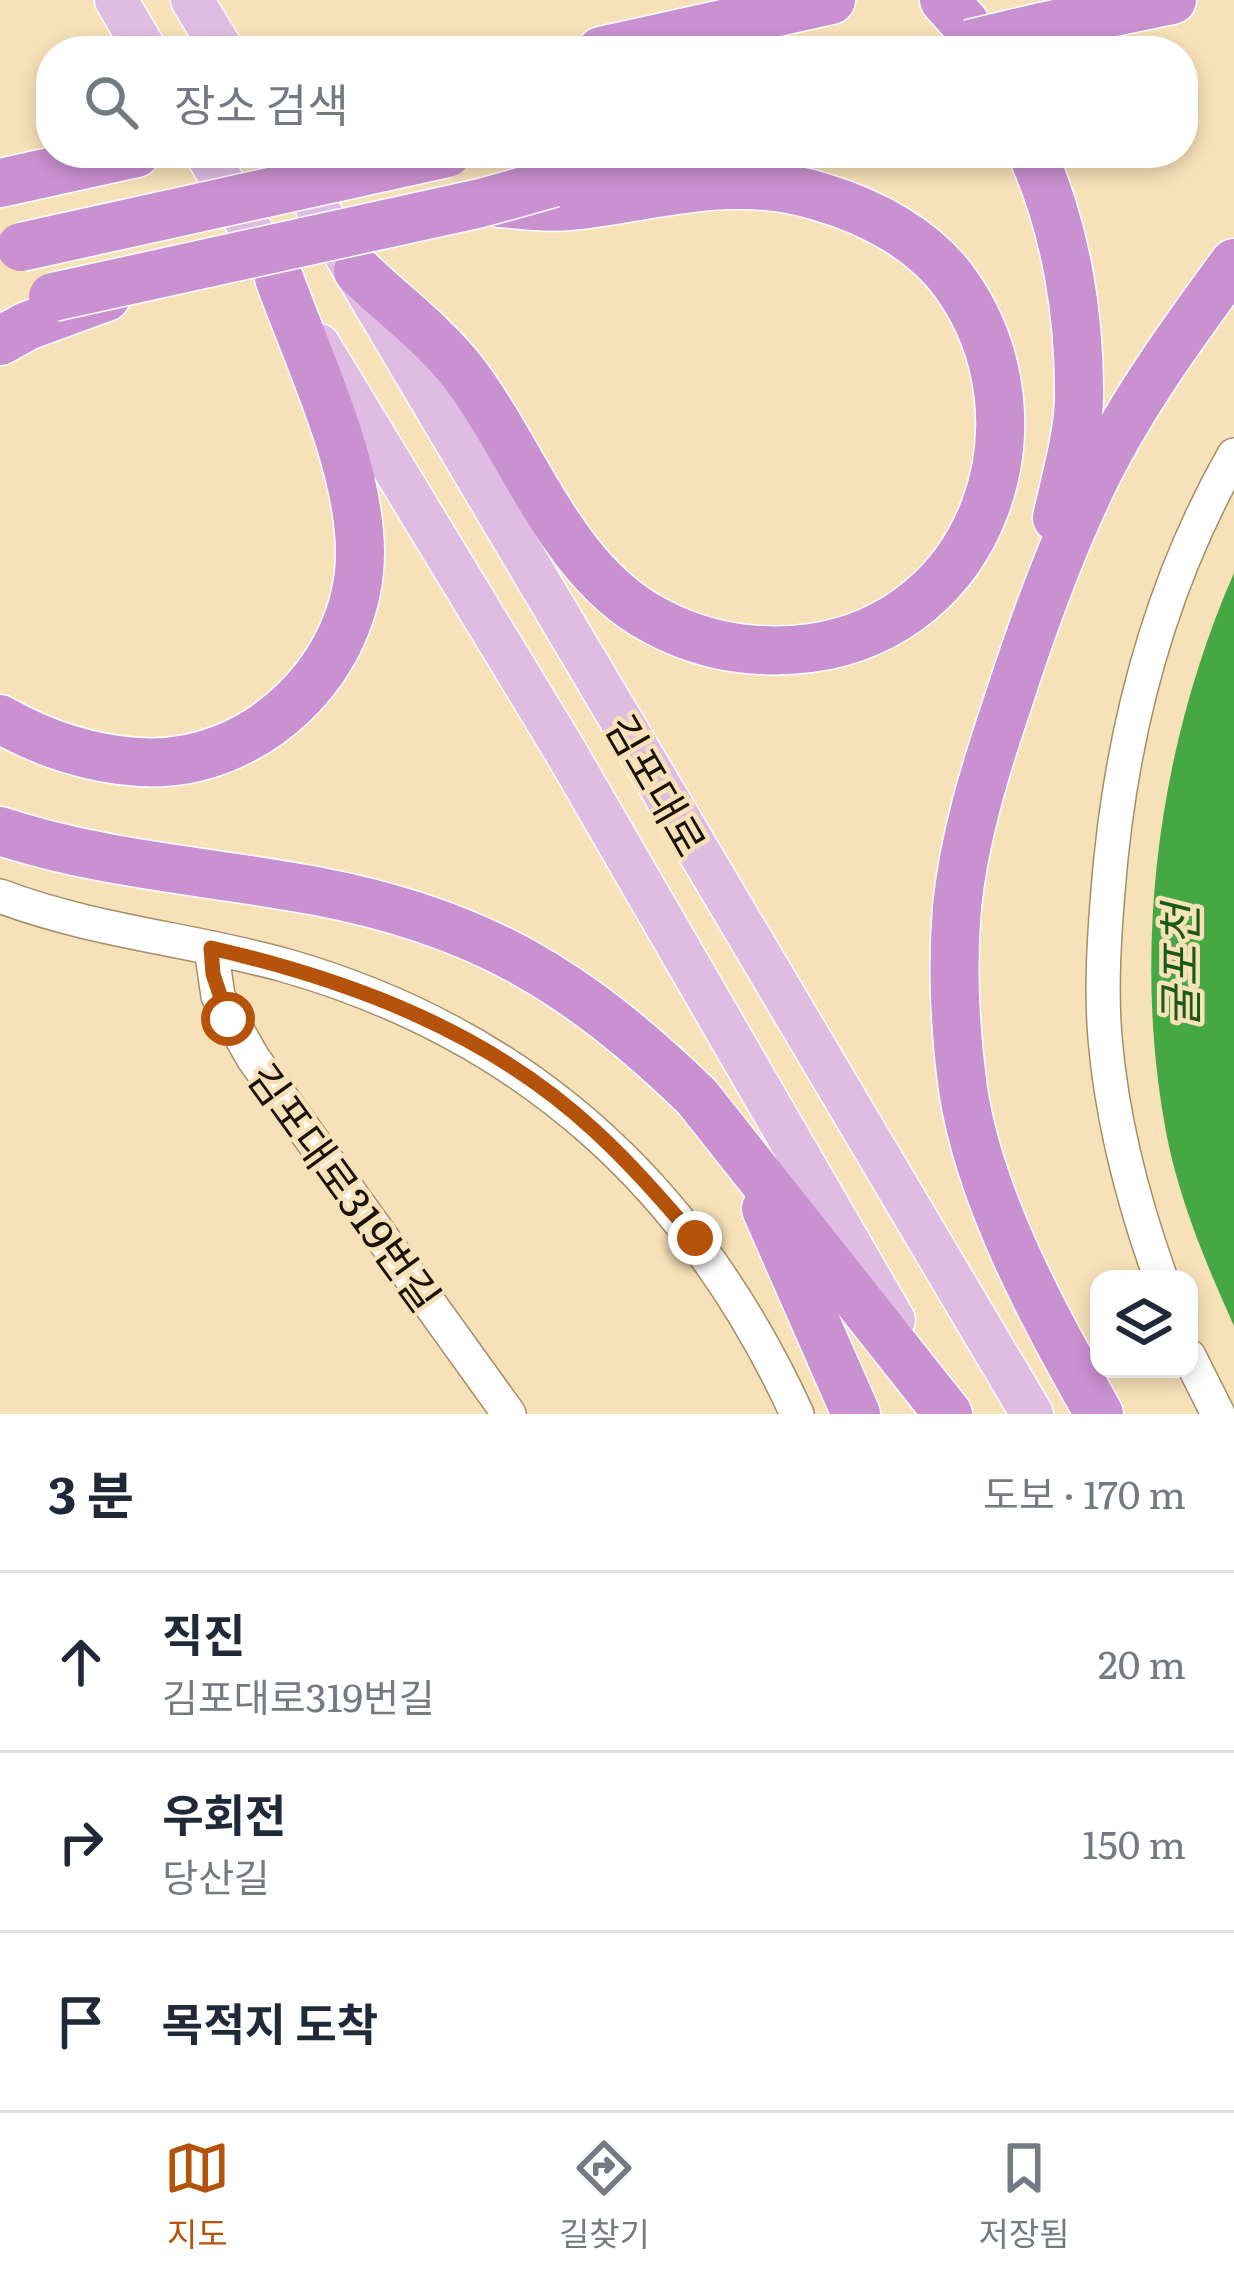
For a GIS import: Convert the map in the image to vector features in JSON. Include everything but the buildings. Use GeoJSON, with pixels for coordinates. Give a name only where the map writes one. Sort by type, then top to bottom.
{"type":"FeatureCollection","features":[{"type":"Feature","properties":{"kind":"highway"},"geometry":{"type":"LineString","coordinates":[[669,36],[831,0]]}},
{"type":"Feature","properties":{"kind":"highway"},"geometry":{"type":"LineString","coordinates":[[944,0],[964,22],[961,36]]}},
{"type":"Feature","properties":{"kind":"highway"},"geometry":{"type":"LineString","coordinates":[[1010,36],[1172,0]]}},
{"type":"Feature","properties":{"kind":"highway"},"geometry":{"type":"LineString","coordinates":[[0,183],[68,168]]}},
{"type":"Feature","properties":{"kind":"highway"},"geometry":{"type":"LineString","coordinates":[[10,249],[379,168]]}},
{"type":"Feature","properties":{"kind":"highway"},"geometry":{"type":"LineString","coordinates":[[560,195],[624,168]]}},
{"type":"Feature","properties":{"kind":"highway"},"geometry":{"type":"LineString","coordinates":[[1034,622],[1079,403],[1075,317],[1064,249],[1037,168]]}},
{"type":"Feature","properties":{"kind":"highway"},"geometry":{"type":"LineString","coordinates":[[0,308],[57,305],[199,263],[481,202],[745,184],[818,196],[874,217],[915,242],[955,283],[982,333],[996,374],[1001,433],[995,479],[977,531],[955,566],[924,600],[839,644],[788,651],[740,650],[695,638],[651,619],[605,584],[461,370],[358,271]]}},
{"type":"Feature","properties":{"kind":"highway"},"geometry":{"type":"LineString","coordinates":[[1099,1414],[1052,1330],[997,1210],[964,1092],[955,1002],[957,908],[965,857],[998,733],[1034,622],[1096,475],[1170,350],[1234,263]]}},
{"type":"Feature","properties":{"kind":"highway"},"geometry":{"type":"LineString","coordinates":[[0,719],[35,739],[69,749],[140,763],[190,758],[256,730],[288,710],[332,656],[356,591],[358,516],[334,432],[279,278]]}},
{"type":"Feature","properties":{"kind":"highway"},"geometry":{"type":"LineString","coordinates":[[0,341],[57,305]]}},
{"type":"Feature","properties":{"kind":"highway"},"geometry":{"type":"LineString","coordinates":[[0,808],[122,863]]}},
{"type":"Feature","properties":{"kind":"highway"},"geometry":{"type":"LineString","coordinates":[[0,831],[122,863],[315,891],[405,913],[481,939],[541,969],[619,1026],[698,1097],[948,1414]]}},
{"type":"Feature","properties":{"kind":"highway"},"geometry":{"type":"LineString","coordinates":[[737,1144],[856,1414]]}},
{"type":"Feature","properties":{"kind":"main road"},"geometry":{"type":"LineString","coordinates":[[116,0],[137,36]]}},
{"type":"Feature","properties":{"kind":"main road"},"geometry":{"type":"LineString","coordinates":[[192,0],[214,36]]}},
{"type":"Feature","properties":{"kind":"main road","name":"김포대로"},"geometry":{"type":"LineString","coordinates":[[215,168],[576,770],[948,1414]]}},
{"type":"Feature","properties":{"kind":"main road","name":"김포대로"},"geometry":{"type":"LineString","coordinates":[[294,168],[1032,1414]]}},
{"type":"Feature","properties":{"kind":"lane"},"geometry":{"type":"LineString","coordinates":[[1158,1270],[1125,1164],[1105,1042],[1104,951],[1113,828],[1122,761],[1163,606],[1185,549],[1234,455]]}},
{"type":"Feature","properties":{"kind":"lane"},"geometry":{"type":"LineString","coordinates":[[0,896],[57,917],[280,964],[362,992],[490,1053],[593,1129],[695,1238],[730,1290],[796,1414]]}},
{"type":"Feature","properties":{"kind":"lane","name":"김포대로319번길"},"geometry":{"type":"LineString","coordinates":[[211,948],[218,996],[241,1039],[509,1414]]}},
{"type":"Feature","properties":{"kind":"lane"},"geometry":{"type":"LineString","coordinates":[[1198,1374],[1218,1414]]}},
{"type":"Feature","properties":{"kind":"water","name":"굴포천"},"geometry":{"type":"Polygon","coordinates":[[[1234,573],[1234,1326],[1195,1233],[1167,1137],[1156,1066],[1152,922],[1158,850],[1186,708],[1234,573]]]}},
{"type":"Feature","properties":{"kind":"route"},"geometry":{"type":"LineString","coordinates":[[228,1019],[218,996],[211,948],[325,978],[430,1022],[539,1085],[593,1129],[695,1238]]}}]}
